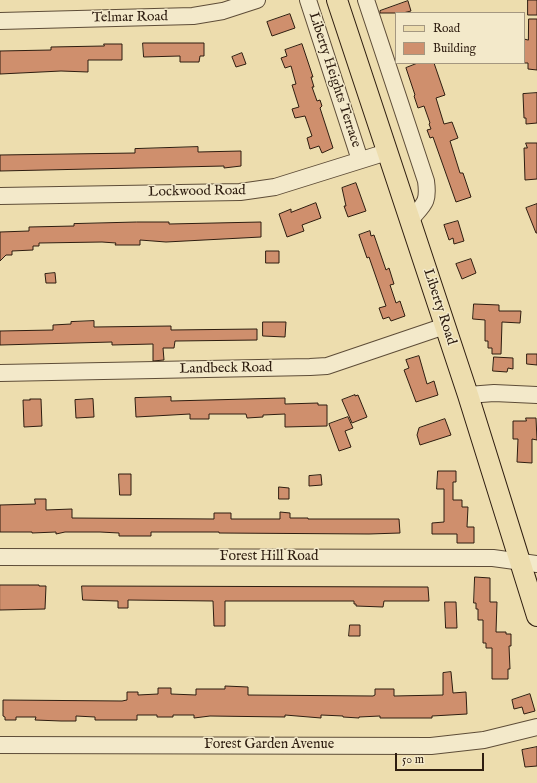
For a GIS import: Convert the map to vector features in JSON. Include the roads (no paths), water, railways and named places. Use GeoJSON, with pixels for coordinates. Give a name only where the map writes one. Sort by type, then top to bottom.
{"type":"FeatureCollection","features":[{"type":"Feature","properties":{"kind":"main road","name":"Liberty Road"},"geometry":{"type":"LineString","coordinates":[[337,0],[468,395],[529,563],[537,616]]}},
{"type":"Feature","properties":{"kind":"street","name":"Telmar Road"},"geometry":{"type":"LineString","coordinates":[[0,20],[193,16],[223,11],[257,0]]}},
{"type":"Feature","properties":{"kind":"street","name":"Liberty Heights Terrace"},"geometry":{"type":"LineString","coordinates":[[308,0],[360,160]]}},
{"type":"Feature","properties":{"kind":"street"},"geometry":{"type":"LineString","coordinates":[[366,0],[426,181],[428,193],[426,202],[410,220]]}},
{"type":"Feature","properties":{"kind":"street","name":"Lockwood Road"},"geometry":{"type":"LineString","coordinates":[[0,196],[246,192],[275,187],[387,152]]}},
{"type":"Feature","properties":{"kind":"street","name":"Landbeck Road"},"geometry":{"type":"LineString","coordinates":[[0,372],[326,366],[445,326]]}},
{"type":"Feature","properties":{"kind":"street"},"geometry":{"type":"LineString","coordinates":[[468,395],[494,393],[537,395]]}},
{"type":"Feature","properties":{"kind":"street","name":"Forest Hill Road"},"geometry":{"type":"LineString","coordinates":[[0,557],[493,558],[529,563]]}},
{"type":"Feature","properties":{"kind":"street","name":"Forest Garden Avenue"},"geometry":{"type":"LineString","coordinates":[[0,745],[431,746],[484,740],[537,727]]}}]}
